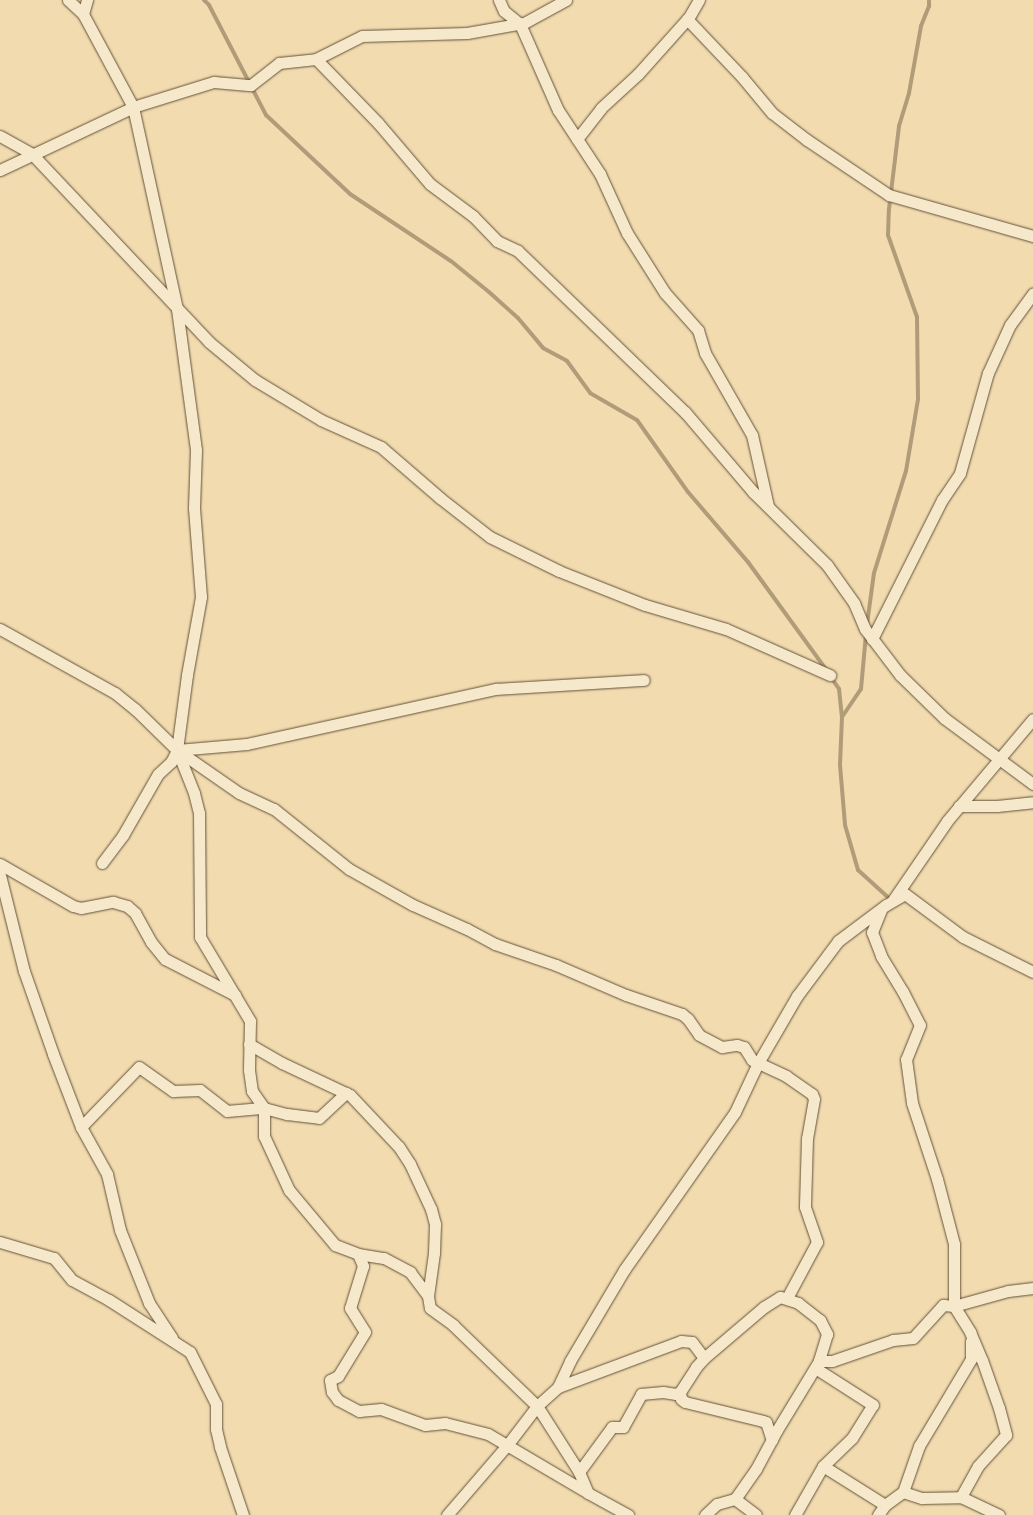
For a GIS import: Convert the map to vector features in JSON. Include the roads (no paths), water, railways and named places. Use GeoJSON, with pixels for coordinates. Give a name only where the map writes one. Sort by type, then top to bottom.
{"type":"FeatureCollection","features":[{"type":"Feature","properties":{"kind":"street"},"geometry":{"type":"LineString","coordinates":[[68,0],[83,14],[133,107],[177,309],[196,450],[194,508],[201,597],[187,675],[177,750],[171,762],[158,774],[123,835],[102,863]]}},
{"type":"Feature","properties":{"kind":"street"},"geometry":{"type":"LineString","coordinates":[[83,14],[87,0]]}},
{"type":"Feature","properties":{"kind":"street"},"geometry":{"type":"LineString","coordinates":[[500,0],[504,10],[520,24],[558,110],[600,174],[627,233],[665,293],[698,330],[705,353],[752,436],[768,506]]}},
{"type":"Feature","properties":{"kind":"street"},"geometry":{"type":"LineString","coordinates":[[0,170],[133,107],[214,82],[251,85],[279,63],[316,59],[362,36],[467,33],[520,24],[566,0]]}},
{"type":"Feature","properties":{"kind":"street"},"geometry":{"type":"LineString","coordinates":[[577,139],[601,108],[638,74],[687,19],[699,0]]}},
{"type":"Feature","properties":{"kind":"street"},"geometry":{"type":"LineString","coordinates":[[687,19],[742,77],[772,114],[889,195],[1033,236]]}},
{"type":"Feature","properties":{"kind":"street"},"geometry":{"type":"LineString","coordinates":[[316,59],[378,123],[430,184],[473,216],[497,241],[518,251],[685,412],[753,492],[827,565],[854,603],[865,630],[900,675],[939,713],[1033,784]]}},
{"type":"Feature","properties":{"kind":"street"},"geometry":{"type":"LineString","coordinates":[[0,136],[32,154],[209,342],[255,380],[321,420],[381,447],[440,498],[490,537],[559,571],[646,605],[726,630],[830,676]]}},
{"type":"Feature","properties":{"kind":"street"},"geometry":{"type":"LineString","coordinates":[[872,639],[942,500],[960,473],[988,373],[1010,325],[1033,293]]}},
{"type":"Feature","properties":{"kind":"street"},"geometry":{"type":"LineString","coordinates":[[0,629],[115,693],[135,709],[177,750],[239,793],[274,809],[349,869],[413,904],[467,928],[500,946],[556,965],[626,996],[682,1014],[699,1035],[722,1047],[737,1045],[744,1047],[748,1057],[786,1076],[812,1094],[814,1100],[807,1138],[805,1207],[817,1242],[787,1298]]}},
{"type":"Feature","properties":{"kind":"street"},"geometry":{"type":"LineString","coordinates":[[177,750],[247,744],[496,689],[644,680]]}},
{"type":"Feature","properties":{"kind":"street"},"geometry":{"type":"LineString","coordinates":[[892,901],[959,806],[1033,718]]}},
{"type":"Feature","properties":{"kind":"street"},"geometry":{"type":"LineString","coordinates":[[177,750],[194,793],[199,813],[202,913],[200,937],[250,1021],[249,1070],[252,1091],[264,1108],[263,1133],[289,1190],[335,1245],[358,1254],[384,1258],[399,1265],[410,1272],[428,1296]]}},
{"type":"Feature","properties":{"kind":"street"},"geometry":{"type":"LineString","coordinates":[[959,806],[997,806],[1033,802]]}},
{"type":"Feature","properties":{"kind":"street"},"geometry":{"type":"LineString","coordinates":[[0,864],[73,906],[80,908],[113,902],[127,906],[136,913],[151,942],[165,959],[235,995]]}},
{"type":"Feature","properties":{"kind":"street"},"geometry":{"type":"LineString","coordinates":[[0,875],[24,971],[53,1054],[82,1126],[107,1174],[120,1230],[149,1303],[172,1338]]}},
{"type":"Feature","properties":{"kind":"street"},"geometry":{"type":"LineString","coordinates":[[558,1387],[570,1361],[624,1270],[735,1112],[758,1063],[797,996],[838,942],[882,908],[905,894],[963,937],[1033,972]]}},
{"type":"Feature","properties":{"kind":"street"},"geometry":{"type":"LineString","coordinates":[[882,908],[872,932],[881,956],[920,1025],[906,1059],[912,1103],[937,1179],[954,1244],[954,1306],[970,1332],[999,1408],[1006,1435],[978,1466],[961,1497]]}},
{"type":"Feature","properties":{"kind":"street"},"geometry":{"type":"LineString","coordinates":[[249,1044],[290,1067],[346,1093],[358,1101],[399,1148],[410,1164],[431,1208],[436,1231],[428,1296],[430,1308],[453,1325],[537,1406],[579,1472],[588,1493]]}},
{"type":"Feature","properties":{"kind":"street"},"geometry":{"type":"LineString","coordinates":[[82,1126],[139,1067],[173,1091],[200,1090],[226,1112],[264,1108],[287,1114],[319,1118],[346,1093]]}},
{"type":"Feature","properties":{"kind":"street"},"geometry":{"type":"LineString","coordinates":[[0,1242],[54,1258],[72,1280],[172,1338],[190,1352],[216,1404],[216,1429],[220,1447],[243,1515]]}},
{"type":"Feature","properties":{"kind":"street"},"geometry":{"type":"LineString","coordinates":[[358,1254],[363,1266],[350,1308],[365,1332],[338,1376],[330,1380],[330,1386],[338,1400],[359,1411],[381,1409],[426,1424],[445,1423],[470,1427],[508,1444],[628,1515]]}},
{"type":"Feature","properties":{"kind":"street"},"geometry":{"type":"LineString","coordinates":[[818,1365],[893,1340],[913,1338],[943,1305],[954,1306],[1014,1290],[1033,1288]]}},
{"type":"Feature","properties":{"kind":"street"},"geometry":{"type":"LineString","coordinates":[[579,1472],[612,1426],[624,1427],[641,1394],[663,1392],[676,1394],[680,1392],[704,1358],[764,1307],[780,1297],[787,1298],[818,1317],[826,1330],[818,1365],[756,1470],[735,1499],[717,1504],[705,1515]]}},
{"type":"Feature","properties":{"kind":"street"},"geometry":{"type":"LineString","coordinates":[[878,1515],[885,1505],[903,1492],[919,1446],[971,1359],[970,1332]]}},
{"type":"Feature","properties":{"kind":"street"},"geometry":{"type":"LineString","coordinates":[[447,1515],[508,1444],[537,1406],[558,1387],[681,1341],[692,1342],[704,1358]]}},
{"type":"Feature","properties":{"kind":"street"},"geometry":{"type":"LineString","coordinates":[[795,1515],[823,1466],[852,1438],[873,1405],[818,1365]]}},
{"type":"Feature","properties":{"kind":"street"},"geometry":{"type":"LineString","coordinates":[[680,1392],[681,1399],[685,1402],[756,1417],[766,1422],[772,1440]]}},
{"type":"Feature","properties":{"kind":"street"},"geometry":{"type":"LineString","coordinates":[[823,1466],[885,1505]]}},
{"type":"Feature","properties":{"kind":"street"},"geometry":{"type":"LineString","coordinates":[[903,1492],[922,1498],[961,1497],[999,1515]]}},
{"type":"Feature","properties":{"kind":"street"},"geometry":{"type":"LineString","coordinates":[[735,1499],[756,1515]]}},
{"type":"Feature","properties":{"kind":"waterway"},"geometry":{"type":"LineString","coordinates":[[204,0],[209,5],[266,115],[350,194],[451,261],[489,292],[518,318],[543,348],[567,361],[590,393],[637,420],[688,492],[748,562],[825,668]]}},
{"type":"Feature","properties":{"kind":"waterway"},"geometry":{"type":"LineString","coordinates":[[867,624],[874,573],[906,471],[918,399],[917,317],[888,235],[889,209],[899,126],[909,93],[921,26],[929,6],[929,0]]}},
{"type":"Feature","properties":{"kind":"waterway"},"geometry":{"type":"LineString","coordinates":[[842,717],[861,689],[866,634]]}},
{"type":"Feature","properties":{"kind":"waterway"},"geometry":{"type":"LineString","coordinates":[[830,676],[839,689],[842,717],[840,765],[845,825],[858,870],[891,900]]}}]}
